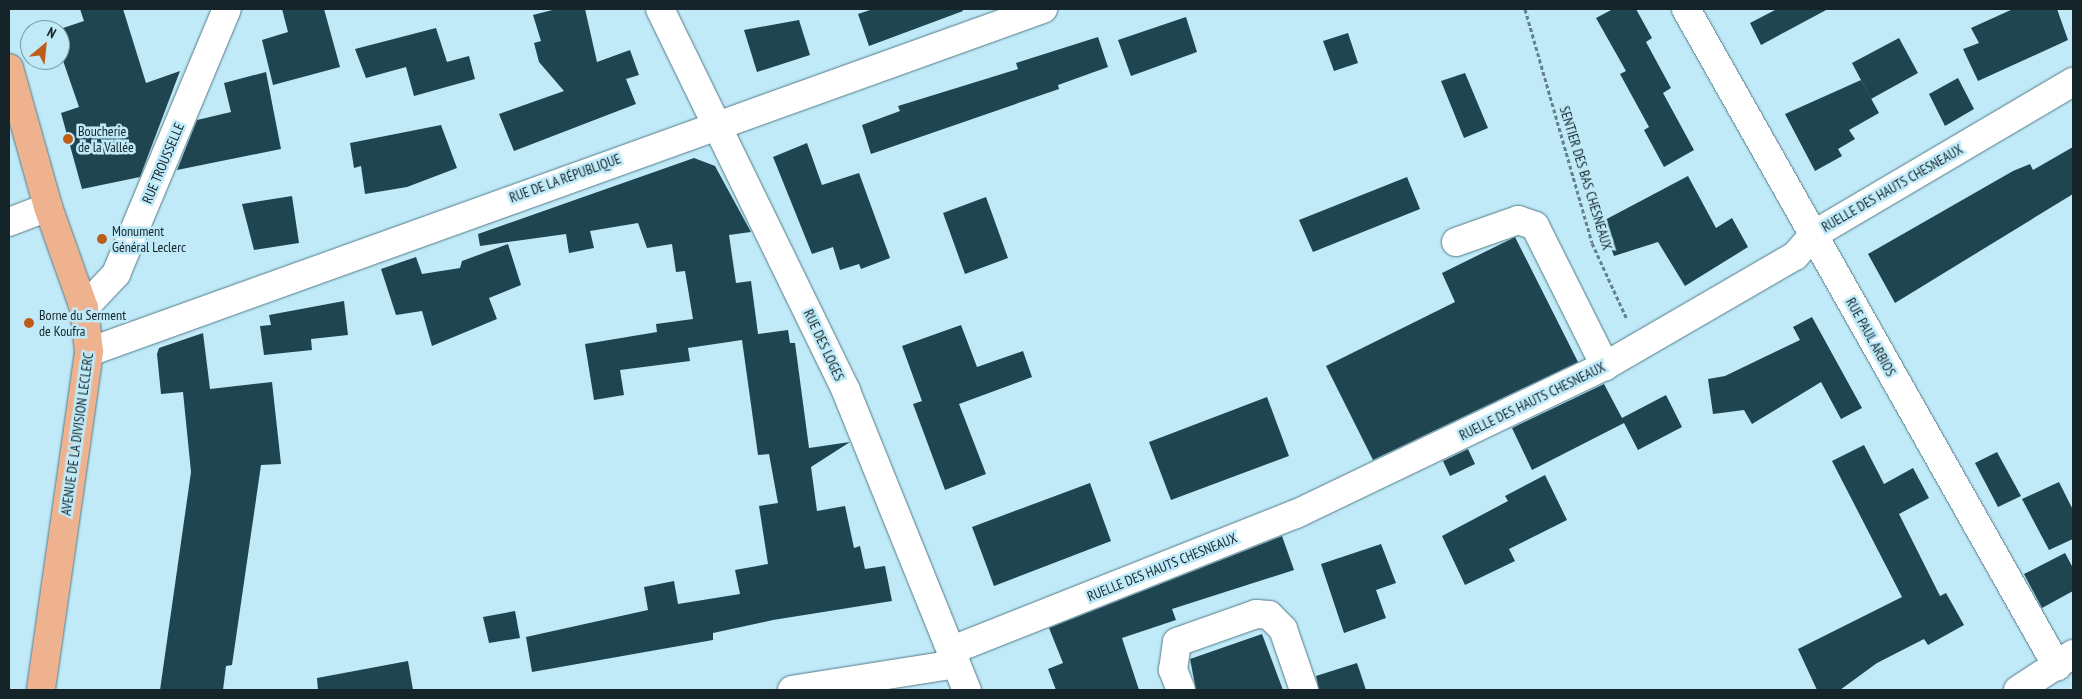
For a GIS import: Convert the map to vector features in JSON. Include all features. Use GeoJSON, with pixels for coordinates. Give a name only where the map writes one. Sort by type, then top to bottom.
{"type":"FeatureCollection","features":[{"type":"Feature","properties":{"kind":"main road","name":"AVENUE DE LA DIVISION LECLERC"},"geometry":{"type":"LineString","coordinates":[[9,68],[48,206],[84,308],[89,352],[41,690]]}},
{"type":"Feature","properties":{"kind":"street","name":"RUE TROUSSELLE"},"geometry":{"type":"LineString","coordinates":[[84,308],[116,274],[228,9]]}},
{"type":"Feature","properties":{"kind":"street","name":"RUE DES LOGES"},"geometry":{"type":"LineString","coordinates":[[660,9],[718,123],[846,391],[967,690]]}},
{"type":"Feature","properties":{"kind":"street","name":"RUE DE LA RÉPUBLIQUE"},"geometry":{"type":"LineString","coordinates":[[89,352],[718,123],[1043,9]]}},
{"type":"Feature","properties":{"kind":"street","name":"RUE PAUL ARBIOS"},"geometry":{"type":"LineString","coordinates":[[1686,9],[1813,234],[2065,660]]}},
{"type":"Feature","properties":{"kind":"street","name":"RUELLE DES HAUTS CHESNEAUX"},"geometry":{"type":"LineString","coordinates":[[792,690],[954,657],[1296,514],[1640,348],[1795,256],[1813,234],[2073,82]]}},
{"type":"Feature","properties":{"kind":"street"},"geometry":{"type":"LineString","coordinates":[[9,222],[48,206]]}},
{"type":"Feature","properties":{"kind":"street"},"geometry":{"type":"LineString","coordinates":[[1456,242],[1518,220],[1535,226],[1605,366]]}},
{"type":"Feature","properties":{"kind":"street"},"geometry":{"type":"LineString","coordinates":[[1181,690],[1174,670],[1178,642],[1256,614],[1269,615],[1283,629],[1304,690]]}},
{"type":"Feature","properties":{"kind":"street"},"geometry":{"type":"LineString","coordinates":[[2018,690],[2065,660]]}},
{"type":"Feature","properties":{"kind":"path","name":"SENTIER DES BAS CHESNEAUX"},"geometry":{"type":"LineString","coordinates":[[1525,9],[1592,243],[1640,348]]}},
{"type":"Feature","properties":{"kind":"building"},"geometry":{"type":"Polygon","coordinates":[[[80,9],[123,9],[146,83],[180,71],[140,177],[82,189],[61,113],[79,107],[66,70],[70,70],[70,26],[84,21],[80,9]]]}},
{"type":"Feature","properties":{"kind":"building"},"geometry":{"type":"Polygon","coordinates":[[[282,9],[324,9],[340,67],[273,85],[262,40],[288,32],[282,9]]]}},
{"type":"Feature","properties":{"kind":"building"},"geometry":{"type":"Polygon","coordinates":[[[556,9],[585,9],[597,62],[630,50],[639,75],[626,79],[636,104],[514,151],[499,114],[564,91],[539,62],[534,43],[541,41],[533,15],[556,9]]]}},
{"type":"Feature","properties":{"kind":"building"},"geometry":{"type":"Polygon","coordinates":[[[873,9],[962,9],[963,11],[869,46],[858,14],[873,9]]]}},
{"type":"Feature","properties":{"kind":"building"},"geometry":{"type":"Polygon","coordinates":[[[1613,9],[1636,9],[1652,38],[1646,42],[1671,88],[1663,93],[1694,150],[1664,167],[1644,130],[1649,127],[1620,74],[1626,71],[1596,18],[1613,9]]]}},
{"type":"Feature","properties":{"kind":"building"},"geometry":{"type":"Polygon","coordinates":[[[1777,9],[1828,9],[1761,45],[1750,23],[1777,9]]]}},
{"type":"Feature","properties":{"kind":"building"},"geometry":{"type":"Polygon","coordinates":[[[2013,9],[2057,9],[2068,40],[1978,81],[1963,49],[1979,43],[1971,28],[2013,9]]]}},
{"type":"Feature","properties":{"kind":"building"},"geometry":{"type":"Polygon","coordinates":[[[1186,17],[1197,52],[1131,76],[1118,40],[1186,17]]]}},
{"type":"Feature","properties":{"kind":"building"},"geometry":{"type":"Polygon","coordinates":[[[799,20],[810,55],[757,72],[744,30],[799,20]]]}},
{"type":"Feature","properties":{"kind":"building"},"geometry":{"type":"Polygon","coordinates":[[[436,28],[447,62],[469,56],[475,79],[414,96],[406,67],[366,78],[355,49],[436,28]]]}},
{"type":"Feature","properties":{"kind":"building"},"geometry":{"type":"Polygon","coordinates":[[[1348,33],[1358,63],[1334,71],[1323,41],[1348,33]]]}},
{"type":"Feature","properties":{"kind":"building"},"geometry":{"type":"Polygon","coordinates":[[[1098,37],[1108,67],[1058,85],[1059,89],[871,154],[862,125],[900,111],[898,106],[1018,69],[1016,63],[1098,37]]]}},
{"type":"Feature","properties":{"kind":"building"},"geometry":{"type":"Polygon","coordinates":[[[1899,38],[1918,73],[1871,99],[1852,63],[1899,38]]]}},
{"type":"Feature","properties":{"kind":"building"},"geometry":{"type":"Polygon","coordinates":[[[266,72],[281,149],[177,170],[197,120],[231,112],[224,83],[266,72]]]}},
{"type":"Feature","properties":{"kind":"building"},"geometry":{"type":"Polygon","coordinates":[[[1465,73],[1488,128],[1464,138],[1441,81],[1465,73]]]}},
{"type":"Feature","properties":{"kind":"building"},"geometry":{"type":"Polygon","coordinates":[[[1958,78],[1974,109],[1945,126],[1929,94],[1958,78]]]}},
{"type":"Feature","properties":{"kind":"building"},"geometry":{"type":"Polygon","coordinates":[[[1861,80],[1879,113],[1849,130],[1855,139],[1838,149],[1842,156],[1815,171],[1785,114],[1861,80]]]}},
{"type":"Feature","properties":{"kind":"building"},"geometry":{"type":"Polygon","coordinates":[[[441,125],[457,168],[407,187],[365,194],[361,166],[354,168],[350,143],[441,125]]]}},
{"type":"Feature","properties":{"kind":"building"},"geometry":{"type":"Polygon","coordinates":[[[807,143],[822,185],[859,173],[890,258],[861,269],[859,264],[840,270],[833,247],[812,254],[773,157],[807,143]]]}},
{"type":"Feature","properties":{"kind":"building"},"geometry":{"type":"Polygon","coordinates":[[[2073,147],[2073,194],[1895,303],[1868,254],[2013,171],[2030,164],[2033,170],[2073,147]]]}},
{"type":"Feature","properties":{"kind":"building"},"geometry":{"type":"Polygon","coordinates":[[[694,158],[715,166],[751,232],[729,235],[736,283],[751,281],[758,334],[788,330],[790,343],[795,343],[809,448],[850,442],[811,467],[817,511],[845,506],[854,548],[860,546],[865,569],[885,566],[892,601],[773,620],[713,633],[713,640],[532,672],[526,637],[648,610],[644,587],[674,581],[678,604],[740,594],[735,570],[768,564],[759,506],[778,503],[769,454],[758,455],[742,340],[688,348],[690,361],[620,370],[624,395],[594,400],[585,344],[657,332],[656,324],[693,319],[685,271],[676,272],[672,244],[647,248],[638,223],[590,231],[594,248],[569,253],[566,234],[480,246],[478,234],[694,158]]]}},
{"type":"Feature","properties":{"kind":"building"},"geometry":{"type":"Polygon","coordinates":[[[1688,176],[1716,228],[1732,218],[1748,247],[1685,286],[1658,242],[1614,256],[1601,222],[1688,176]]]}},
{"type":"Feature","properties":{"kind":"building"},"geometry":{"type":"Polygon","coordinates":[[[1407,177],[1420,209],[1313,252],[1299,220],[1407,177]]]}},
{"type":"Feature","properties":{"kind":"building"},"geometry":{"type":"Polygon","coordinates":[[[292,196],[299,243],[254,250],[242,204],[292,196]]]}},
{"type":"Feature","properties":{"kind":"building"},"geometry":{"type":"Polygon","coordinates":[[[986,197],[1008,258],[965,274],[943,213],[986,197]]]}},
{"type":"Feature","properties":{"kind":"building"},"geometry":{"type":"Polygon","coordinates":[[[1515,237],[1578,362],[1373,460],[1326,366],[1455,302],[1442,273],[1515,237]]]}},
{"type":"Feature","properties":{"kind":"building"},"geometry":{"type":"Polygon","coordinates":[[[508,244],[521,285],[489,298],[497,319],[432,346],[422,311],[396,315],[381,269],[416,257],[422,274],[460,268],[462,261],[508,244]]]}},
{"type":"Feature","properties":{"kind":"building"},"geometry":{"type":"Polygon","coordinates":[[[344,301],[348,335],[311,339],[312,350],[264,355],[260,326],[271,325],[269,315],[344,301]]]}},
{"type":"Feature","properties":{"kind":"building"},"geometry":{"type":"Polygon","coordinates":[[[1812,317],[1862,408],[1841,419],[1821,382],[1752,424],[1744,410],[1713,414],[1708,379],[1725,376],[1800,340],[1793,327],[1812,317]]]}},
{"type":"Feature","properties":{"kind":"building"},"geometry":{"type":"Polygon","coordinates":[[[961,325],[977,367],[1023,351],[1032,377],[959,404],[986,474],[945,490],[913,404],[922,401],[902,346],[961,325]]]}},
{"type":"Feature","properties":{"kind":"building"},"geometry":{"type":"Polygon","coordinates":[[[203,333],[210,389],[272,382],[281,464],[261,465],[232,665],[226,666],[223,690],[160,690],[191,472],[183,392],[161,394],[157,354],[159,348],[203,333]]]}},
{"type":"Feature","properties":{"kind":"building"},"geometry":{"type":"Polygon","coordinates":[[[1604,384],[1622,418],[1666,395],[1682,427],[1638,450],[1624,423],[1532,470],[1512,428],[1604,384]]]}},
{"type":"Feature","properties":{"kind":"building"},"geometry":{"type":"Polygon","coordinates":[[[1267,397],[1289,456],[1171,500],[1149,442],[1267,397]]]}},
{"type":"Feature","properties":{"kind":"building"},"geometry":{"type":"Polygon","coordinates":[[[1864,445],[1884,484],[1913,468],[1929,498],[1899,514],[1940,596],[1946,593],[1964,625],[1928,645],[1924,639],[1877,663],[1840,690],[1817,690],[1798,649],[1902,597],[1832,461],[1864,445]]]}},
{"type":"Feature","properties":{"kind":"building"},"geometry":{"type":"Polygon","coordinates":[[[1468,449],[1475,464],[1450,476],[1443,461],[1468,449]]]}},
{"type":"Feature","properties":{"kind":"building"},"geometry":{"type":"Polygon","coordinates":[[[1997,452],[2021,496],[1998,507],[1975,463],[1997,452]]]}},
{"type":"Feature","properties":{"kind":"building"},"geometry":{"type":"Polygon","coordinates":[[[1545,475],[1567,520],[1509,549],[1515,561],[1465,585],[1442,536],[1508,501],[1505,496],[1545,475]]]}},
{"type":"Feature","properties":{"kind":"building"},"geometry":{"type":"Polygon","coordinates":[[[2059,482],[2073,510],[2073,539],[2049,550],[2022,499],[2059,482]]]}},
{"type":"Feature","properties":{"kind":"building"},"geometry":{"type":"Polygon","coordinates":[[[1090,483],[1111,541],[994,586],[972,527],[1090,483]]]}},
{"type":"Feature","properties":{"kind":"building"},"geometry":{"type":"Polygon","coordinates":[[[1282,536],[1294,570],[1172,609],[1176,620],[1122,638],[1139,690],[1056,690],[1048,669],[1063,663],[1049,628],[1282,536]]]}},
{"type":"Feature","properties":{"kind":"building"},"geometry":{"type":"Polygon","coordinates":[[[1381,544],[1396,583],[1376,590],[1386,618],[1344,633],[1321,564],[1381,544]]]}},
{"type":"Feature","properties":{"kind":"building"},"geometry":{"type":"Polygon","coordinates":[[[2065,553],[2073,568],[2073,591],[2042,608],[2024,574],[2065,553]]]}},
{"type":"Feature","properties":{"kind":"building"},"geometry":{"type":"Polygon","coordinates":[[[515,611],[520,638],[489,643],[483,617],[515,611]]]}},
{"type":"Feature","properties":{"kind":"building"},"geometry":{"type":"Polygon","coordinates":[[[1262,634],[1283,690],[1196,690],[1190,659],[1262,634]]]}},
{"type":"Feature","properties":{"kind":"building"},"geometry":{"type":"Polygon","coordinates":[[[408,661],[413,690],[318,690],[317,678],[408,661]]]}},
{"type":"Feature","properties":{"kind":"building"},"geometry":{"type":"Polygon","coordinates":[[[1357,663],[1366,690],[1319,690],[1316,676],[1357,663]]]}},
{"type":"Feature","properties":{"kind":"place","name":"Boucherie de la Vallée"},"geometry":{"type":"Point","coordinates":[68,139]}},
{"type":"Feature","properties":{"kind":"place","name":"Monument Général Leclerc"},"geometry":{"type":"Point","coordinates":[102,239]}},
{"type":"Feature","properties":{"kind":"place","name":"Borne du Serment de Koufra"},"geometry":{"type":"Point","coordinates":[29,323]}}]}
